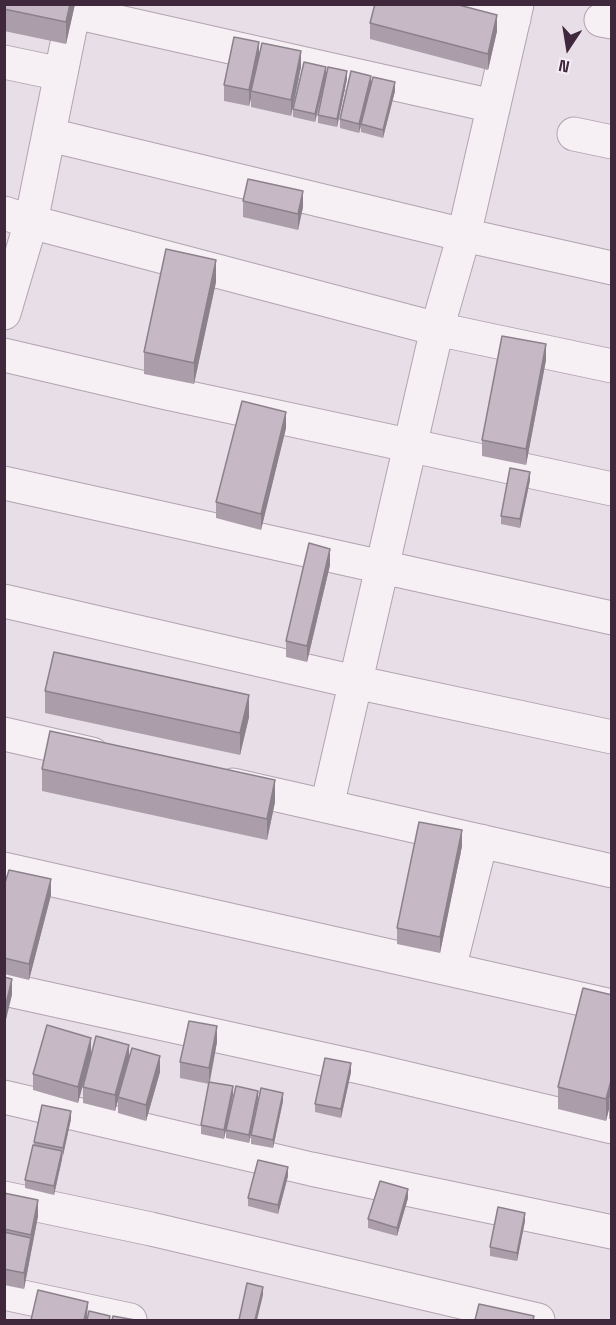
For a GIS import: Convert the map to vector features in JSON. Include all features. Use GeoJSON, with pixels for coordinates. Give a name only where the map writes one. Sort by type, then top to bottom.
{"type":"FeatureCollection","features":[{"type":"Feature","properties":{"kind":"street"},"geometry":{"type":"LineString","coordinates":[[327,806],[437,329],[464,235],[515,12],[452,4]]}},
{"type":"Feature","properties":{"kind":"street"},"geometry":{"type":"LineString","coordinates":[[4,313],[18,217],[50,135],[75,8],[494,106]]}},
{"type":"Feature","properties":{"kind":"street"},"geometry":{"type":"LineString","coordinates":[[4,62],[61,74]]}},
{"type":"Feature","properties":{"kind":"street"},"geometry":{"type":"LineString","coordinates":[[574,134],[612,142]]}},
{"type":"Feature","properties":{"kind":"street"},"geometry":{"type":"LineString","coordinates":[[50,135],[464,235],[612,268]]}},
{"type":"Feature","properties":{"kind":"street"},"geometry":{"type":"LineString","coordinates":[[18,217],[437,329],[612,366]]}},
{"type":"Feature","properties":{"kind":"street"},"geometry":{"type":"LineString","coordinates":[[4,355],[612,489]]}},
{"type":"Feature","properties":{"kind":"street"},"geometry":{"type":"LineString","coordinates":[[4,483],[612,618]]}},
{"type":"Feature","properties":{"kind":"street"},"geometry":{"type":"LineString","coordinates":[[4,601],[355,682],[612,737]]}},
{"type":"Feature","properties":{"kind":"street"},"geometry":{"type":"LineString","coordinates":[[4,734],[120,760]]}},
{"type":"Feature","properties":{"kind":"street"},"geometry":{"type":"LineString","coordinates":[[201,778],[612,871]]}},
{"type":"Feature","properties":{"kind":"street"},"geometry":{"type":"LineString","coordinates":[[450,969],[481,841]]}},
{"type":"Feature","properties":{"kind":"street"},"geometry":{"type":"LineString","coordinates":[[4,869],[612,1006]]}},
{"type":"Feature","properties":{"kind":"street"},"geometry":{"type":"LineString","coordinates":[[4,989],[368,1069],[612,1127]]}},
{"type":"Feature","properties":{"kind":"street"},"geometry":{"type":"LineString","coordinates":[[4,1097],[311,1169],[612,1232]]}},
{"type":"Feature","properties":{"kind":"street"},"geometry":{"type":"LineString","coordinates":[[4,1198],[196,1239],[537,1320]]}},
{"type":"Feature","properties":{"kind":"street"},"geometry":{"type":"LineString","coordinates":[[4,1293],[130,1320]]}},
{"type":"Feature","properties":{"kind":"building"},"geometry":{"type":"Polygon","coordinates":[[[4,4],[70,4],[66,22],[4,9],[4,4]]]}},
{"type":"Feature","properties":{"kind":"building"},"geometry":{"type":"Polygon","coordinates":[[[375,4],[455,4],[497,15],[488,54],[370,23],[375,4]]]}},
{"type":"Feature","properties":{"kind":"building"},"geometry":{"type":"Polygon","coordinates":[[[234,37],[259,42],[249,90],[224,85],[234,37]]]}},
{"type":"Feature","properties":{"kind":"building"},"geometry":{"type":"Polygon","coordinates":[[[262,43],[301,51],[291,100],[251,91],[262,43]]]}},
{"type":"Feature","properties":{"kind":"building"},"geometry":{"type":"Polygon","coordinates":[[[304,62],[326,67],[315,114],[293,109],[304,62]]]}},
{"type":"Feature","properties":{"kind":"building"},"geometry":{"type":"Polygon","coordinates":[[[328,67],[347,71],[337,119],[318,115],[328,67]]]}},
{"type":"Feature","properties":{"kind":"building"},"geometry":{"type":"Polygon","coordinates":[[[351,71],[371,76],[359,124],[340,119],[351,71]]]}},
{"type":"Feature","properties":{"kind":"building"},"geometry":{"type":"Polygon","coordinates":[[[373,77],[395,82],[383,130],[361,124],[373,77]]]}},
{"type":"Feature","properties":{"kind":"building"},"geometry":{"type":"Polygon","coordinates":[[[248,179],[303,191],[298,214],[243,201],[248,179]]]}},
{"type":"Feature","properties":{"kind":"building"},"geometry":{"type":"Polygon","coordinates":[[[166,249],[216,260],[194,363],[144,352],[166,249]]]}},
{"type":"Feature","properties":{"kind":"building"},"geometry":{"type":"Polygon","coordinates":[[[502,336],[546,344],[526,449],[482,440],[502,336]]]}},
{"type":"Feature","properties":{"kind":"building"},"geometry":{"type":"Polygon","coordinates":[[[242,401],[286,412],[261,514],[216,502],[242,401]]]}},
{"type":"Feature","properties":{"kind":"building"},"geometry":{"type":"Polygon","coordinates":[[[510,468],[530,472],[520,519],[501,516],[510,468]]]}},
{"type":"Feature","properties":{"kind":"building"},"geometry":{"type":"Polygon","coordinates":[[[309,543],[330,549],[307,646],[286,641],[309,543]]]}},
{"type":"Feature","properties":{"kind":"building"},"geometry":{"type":"Polygon","coordinates":[[[54,652],[249,695],[240,733],[45,691],[54,652]]]}},
{"type":"Feature","properties":{"kind":"building"},"geometry":{"type":"Polygon","coordinates":[[[50,731],[275,780],[267,819],[42,769],[50,731]]]}},
{"type":"Feature","properties":{"kind":"building"},"geometry":{"type":"Polygon","coordinates":[[[419,822],[462,830],[440,937],[397,928],[419,822]]]}},
{"type":"Feature","properties":{"kind":"building"},"geometry":{"type":"Polygon","coordinates":[[[9,870],[51,879],[29,964],[4,958],[4,886],[9,870]]]}},
{"type":"Feature","properties":{"kind":"building"},"geometry":{"type":"Polygon","coordinates":[[[4,977],[12,979],[4,1012],[4,977]]]}},
{"type":"Feature","properties":{"kind":"building"},"geometry":{"type":"Polygon","coordinates":[[[583,988],[612,995],[612,1077],[606,1099],[558,1087],[583,988]]]}},
{"type":"Feature","properties":{"kind":"building"},"geometry":{"type":"Polygon","coordinates":[[[189,1021],[217,1026],[209,1068],[180,1062],[189,1021]]]}},
{"type":"Feature","properties":{"kind":"building"},"geometry":{"type":"Polygon","coordinates":[[[47,1025],[91,1038],[78,1087],[33,1074],[47,1025]]]}},
{"type":"Feature","properties":{"kind":"building"},"geometry":{"type":"Polygon","coordinates":[[[96,1036],[129,1045],[115,1095],[83,1087],[96,1036]]]}},
{"type":"Feature","properties":{"kind":"building"},"geometry":{"type":"Polygon","coordinates":[[[132,1048],[160,1056],[146,1105],[118,1097],[132,1048]]]}},
{"type":"Feature","properties":{"kind":"building"},"geometry":{"type":"Polygon","coordinates":[[[325,1058],[351,1063],[341,1109],[315,1104],[325,1058]]]}},
{"type":"Feature","properties":{"kind":"building"},"geometry":{"type":"Polygon","coordinates":[[[209,1082],[233,1086],[224,1130],[201,1125],[209,1082]]]}},
{"type":"Feature","properties":{"kind":"building"},"geometry":{"type":"Polygon","coordinates":[[[236,1086],[258,1091],[249,1135],[226,1130],[236,1086]]]}},
{"type":"Feature","properties":{"kind":"building"},"geometry":{"type":"Polygon","coordinates":[[[261,1088],[283,1093],[273,1140],[251,1135],[261,1088]]]}},
{"type":"Feature","properties":{"kind":"building"},"geometry":{"type":"Polygon","coordinates":[[[42,1105],[71,1111],[63,1148],[34,1142],[42,1105]]]}},
{"type":"Feature","properties":{"kind":"building"},"geometry":{"type":"Polygon","coordinates":[[[33,1145],[62,1151],[54,1186],[25,1180],[33,1145]]]}},
{"type":"Feature","properties":{"kind":"building"},"geometry":{"type":"Polygon","coordinates":[[[258,1160],[288,1167],[278,1205],[248,1198],[258,1160]]]}},
{"type":"Feature","properties":{"kind":"building"},"geometry":{"type":"Polygon","coordinates":[[[380,1181],[408,1189],[397,1228],[368,1219],[380,1181]]]}},
{"type":"Feature","properties":{"kind":"building"},"geometry":{"type":"Polygon","coordinates":[[[4,1193],[38,1200],[31,1235],[4,1229],[4,1193]]]}},
{"type":"Feature","properties":{"kind":"building"},"geometry":{"type":"Polygon","coordinates":[[[498,1207],[525,1213],[517,1253],[490,1247],[498,1207]]]}},
{"type":"Feature","properties":{"kind":"building"},"geometry":{"type":"Polygon","coordinates":[[[4,1232],[31,1238],[24,1273],[4,1269],[4,1232]]]}},
{"type":"Feature","properties":{"kind":"building"},"geometry":{"type":"Polygon","coordinates":[[[247,1283],[263,1287],[255,1320],[239,1320],[247,1283]]]}},
{"type":"Feature","properties":{"kind":"building"},"geometry":{"type":"Polygon","coordinates":[[[38,1290],[88,1302],[84,1320],[31,1320],[38,1290]]]}},
{"type":"Feature","properties":{"kind":"building"},"geometry":{"type":"Polygon","coordinates":[[[479,1304],[534,1316],[533,1320],[475,1320],[479,1304]]]}},
{"type":"Feature","properties":{"kind":"building"},"geometry":{"type":"Polygon","coordinates":[[[89,1311],[110,1316],[109,1320],[87,1320],[89,1311]]]}},
{"type":"Feature","properties":{"kind":"building"},"geometry":{"type":"Polygon","coordinates":[[[113,1316],[135,1320],[112,1320],[113,1316]]]}}]}
